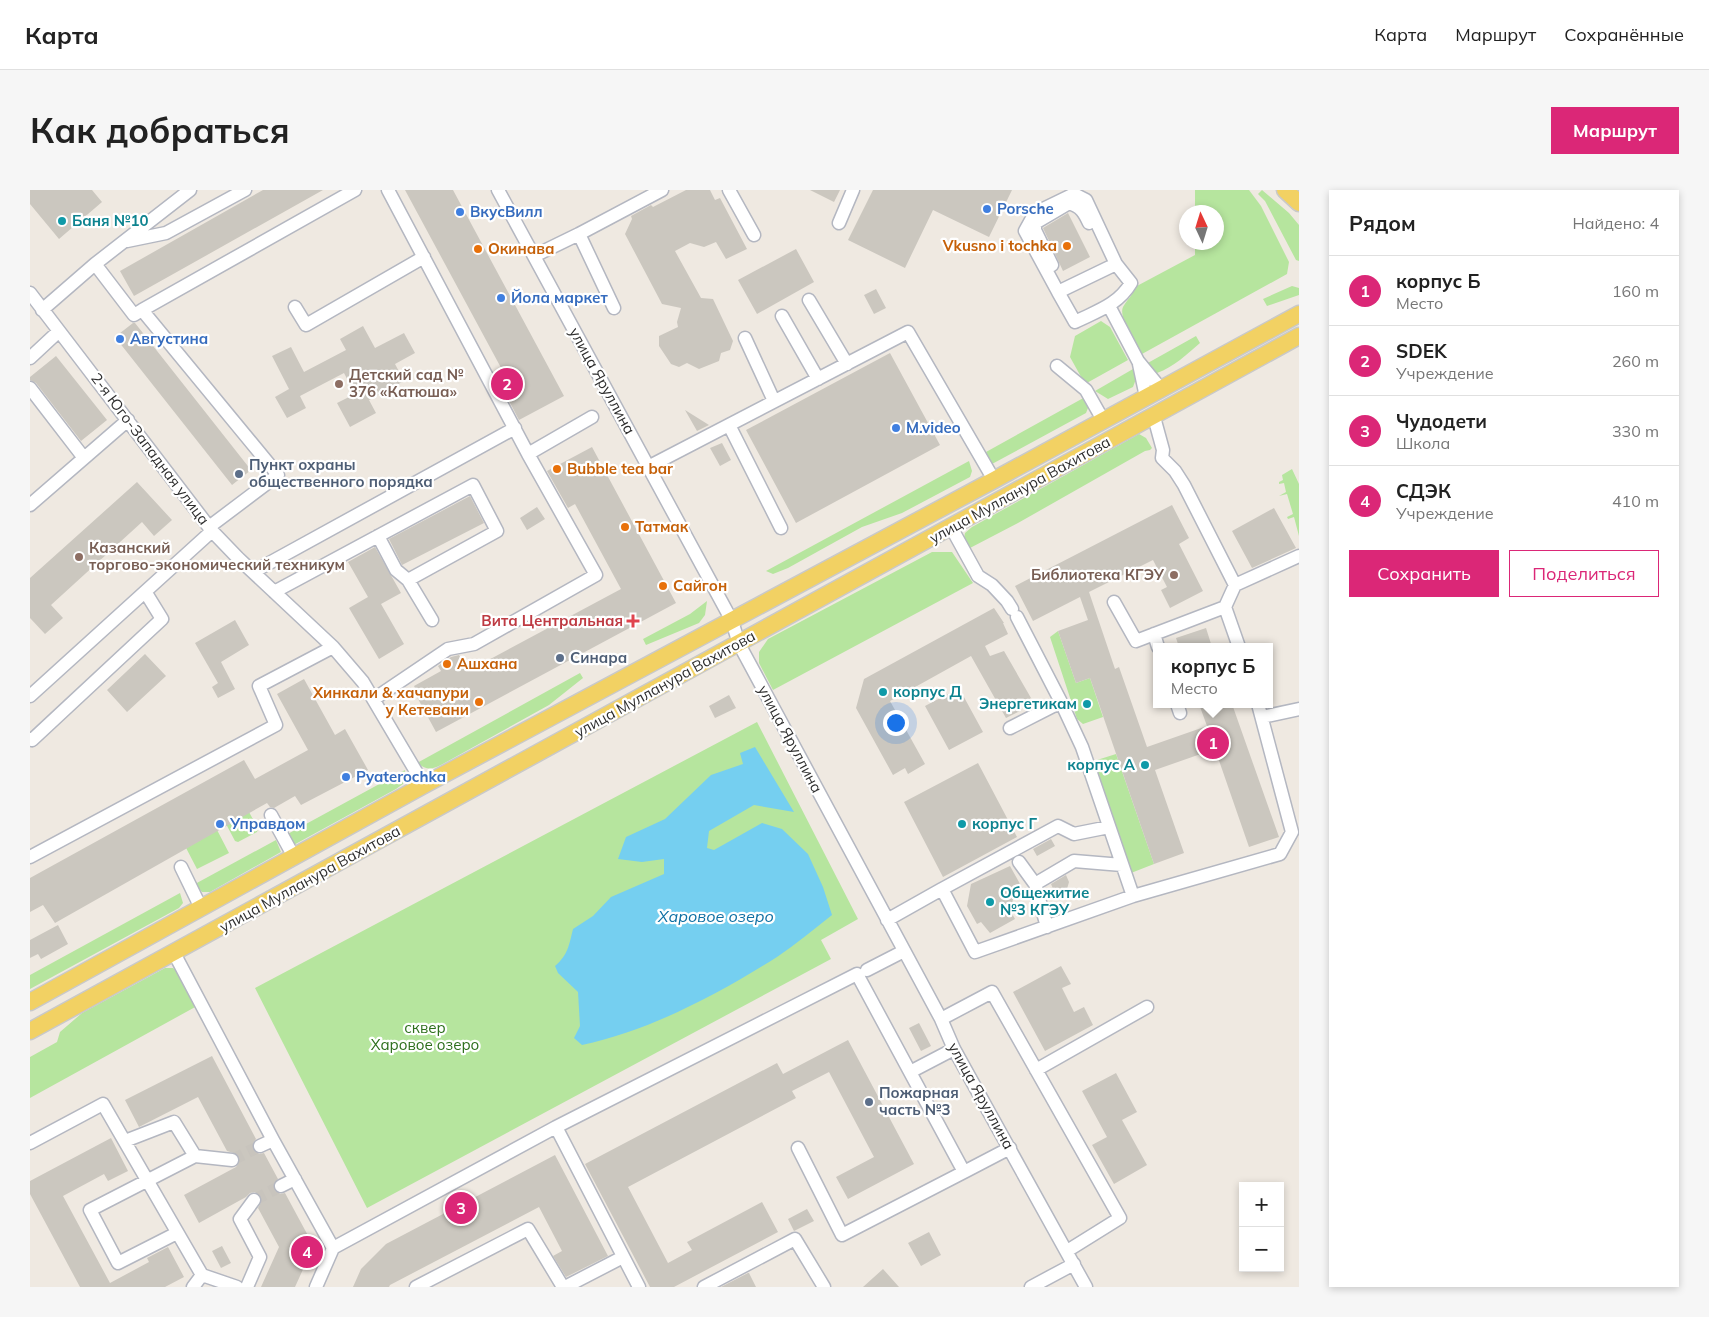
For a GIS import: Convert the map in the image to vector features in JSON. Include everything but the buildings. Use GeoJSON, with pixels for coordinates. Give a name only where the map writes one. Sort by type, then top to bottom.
{"type":"FeatureCollection","features":[{"type":"Feature","properties":{"kind":"main road"},"geometry":{"type":"LineString","coordinates":[[1285,190],[1299,203]]}},
{"type":"Feature","properties":{"kind":"main road","name":"улица Мулланура Вахитова"},"geometry":{"type":"LineString","coordinates":[[30,1002],[424,785],[994,480],[1299,314]]}},
{"type":"Feature","properties":{"kind":"main road","name":"улица Мулланура Вахитова"},"geometry":{"type":"LineString","coordinates":[[30,1031],[1299,336]]}},
{"type":"Feature","properties":{"kind":"street"},"geometry":{"type":"LineString","coordinates":[[42,310],[95,264],[190,190]]}},
{"type":"Feature","properties":{"kind":"street"},"geometry":{"type":"LineString","coordinates":[[124,242],[166,233],[245,190]]}},
{"type":"Feature","properties":{"kind":"street"},"geometry":{"type":"LineString","coordinates":[[95,264],[134,315],[355,190]]}},
{"type":"Feature","properties":{"kind":"street"},"geometry":{"type":"LineString","coordinates":[[374,700],[448,649],[474,644],[596,576],[528,454],[388,190]]}},
{"type":"Feature","properties":{"kind":"street","name":"улица Яруллина"},"geometry":{"type":"LineString","coordinates":[[498,190],[732,621],[739,644],[941,1019],[954,1048],[1086,1287]]}},
{"type":"Feature","properties":{"kind":"street"},"geometry":{"type":"LineString","coordinates":[[534,256],[662,190]]}},
{"type":"Feature","properties":{"kind":"street"},"geometry":{"type":"LineString","coordinates":[[729,190],[754,235]]}},
{"type":"Feature","properties":{"kind":"street"},"geometry":{"type":"LineString","coordinates":[[839,223],[853,190]]}},
{"type":"Feature","properties":{"kind":"street"},"geometry":{"type":"LineString","coordinates":[[1069,203],[1078,206],[1084,212],[1113,264],[1131,284],[1124,295],[1109,306],[1075,322],[1035,230],[1035,223],[1069,203]]}},
{"type":"Feature","properties":{"kind":"street"},"geometry":{"type":"LineString","coordinates":[[579,234],[614,308]]}},
{"type":"Feature","properties":{"kind":"street"},"geometry":{"type":"LineString","coordinates":[[295,307],[306,325],[424,257]]}},
{"type":"Feature","properties":{"kind":"street"},"geometry":{"type":"LineString","coordinates":[[1061,290],[1113,264]]}},
{"type":"Feature","properties":{"kind":"street","name":"2-я Юго-Западная улица"},"geometry":{"type":"LineString","coordinates":[[30,294],[211,529],[238,558],[333,647],[363,682],[424,785]]}},
{"type":"Feature","properties":{"kind":"street"},"geometry":{"type":"LineString","coordinates":[[810,300],[847,364]]}},
{"type":"Feature","properties":{"kind":"street"},"geometry":{"type":"LineString","coordinates":[[1109,306],[1138,361],[1161,389]]}},
{"type":"Feature","properties":{"kind":"street"},"geometry":{"type":"LineString","coordinates":[[30,696],[146,593],[211,529],[278,475],[142,310]]}},
{"type":"Feature","properties":{"kind":"street"},"geometry":{"type":"LineString","coordinates":[[782,316],[818,379]]}},
{"type":"Feature","properties":{"kind":"street"},"geometry":{"type":"LineString","coordinates":[[30,358],[59,331]]}},
{"type":"Feature","properties":{"kind":"street"},"geometry":{"type":"LineString","coordinates":[[648,467],[908,332],[994,480]]}},
{"type":"Feature","properties":{"kind":"street"},"geometry":{"type":"LineString","coordinates":[[745,338],[774,401]]}},
{"type":"Feature","properties":{"kind":"street"},"geometry":{"type":"LineString","coordinates":[[1138,361],[1146,397]]}},
{"type":"Feature","properties":{"kind":"street"},"geometry":{"type":"LineString","coordinates":[[1057,366],[1086,390],[1103,420]]}},
{"type":"Feature","properties":{"kind":"street"},"geometry":{"type":"LineString","coordinates":[[30,388],[84,458]]}},
{"type":"Feature","properties":{"kind":"street"},"geometry":{"type":"LineString","coordinates":[[528,454],[592,417]]}},
{"type":"Feature","properties":{"kind":"street"},"geometry":{"type":"LineString","coordinates":[[30,506],[128,420]]}},
{"type":"Feature","properties":{"kind":"street"},"geometry":{"type":"LineString","coordinates":[[1148,420],[1163,450],[1162,458],[1175,471],[1184,485],[1235,584]]}},
{"type":"Feature","properties":{"kind":"street"},"geometry":{"type":"LineString","coordinates":[[729,425],[780,528]]}},
{"type":"Feature","properties":{"kind":"street"},"geometry":{"type":"LineString","coordinates":[[253,572],[515,428]]}},
{"type":"Feature","properties":{"kind":"street"},"geometry":{"type":"LineString","coordinates":[[274,592],[473,485],[497,531],[408,580]]}},
{"type":"Feature","properties":{"kind":"street"},"geometry":{"type":"LineString","coordinates":[[951,528],[978,576],[992,585],[1007,600],[1061,702],[1082,747],[1133,896]]}},
{"type":"Feature","properties":{"kind":"street"},"geometry":{"type":"LineString","coordinates":[[378,536],[396,570],[408,580],[432,620]]}},
{"type":"Feature","properties":{"kind":"street"},"geometry":{"type":"LineString","coordinates":[[1238,643],[1225,607],[1235,584],[1299,556]]}},
{"type":"Feature","properties":{"kind":"street"},"geometry":{"type":"LineString","coordinates":[[30,738],[32,740],[162,619],[146,593]]}},
{"type":"Feature","properties":{"kind":"street"},"geometry":{"type":"LineString","coordinates":[[1114,602],[1136,641],[1225,607]]}},
{"type":"Feature","properties":{"kind":"street"},"geometry":{"type":"LineString","coordinates":[[1154,634],[1157,643]]}},
{"type":"Feature","properties":{"kind":"street"},"geometry":{"type":"LineString","coordinates":[[30,857],[276,725],[259,686],[333,647]]}},
{"type":"Feature","properties":{"kind":"street"},"geometry":{"type":"LineString","coordinates":[[1010,728],[1061,702]]}},
{"type":"Feature","properties":{"kind":"street"},"geometry":{"type":"LineString","coordinates":[[942,889],[975,952],[1133,896],[1280,854],[1292,832],[1259,708]]}},
{"type":"Feature","properties":{"kind":"street"},"geometry":{"type":"LineString","coordinates":[[1262,717],[1299,708]]}},
{"type":"Feature","properties":{"kind":"street"},"geometry":{"type":"LineString","coordinates":[[271,815],[294,857]]}},
{"type":"Feature","properties":{"kind":"street"},"geometry":{"type":"LineString","coordinates":[[888,920],[1058,826],[1074,834],[1109,827]]}},
{"type":"Feature","properties":{"kind":"street"},"geometry":{"type":"LineString","coordinates":[[1035,884],[1074,861],[1122,865]]}},
{"type":"Feature","properties":{"kind":"street"},"geometry":{"type":"LineString","coordinates":[[1019,862],[1035,884],[1047,927]]}},
{"type":"Feature","properties":{"kind":"street"},"geometry":{"type":"LineString","coordinates":[[182,867],[201,908]]}},
{"type":"Feature","properties":{"kind":"street"},"geometry":{"type":"LineString","coordinates":[[867,970],[904,951]]}},
{"type":"Feature","properties":{"kind":"street"},"geometry":{"type":"LineString","coordinates":[[174,953],[294,1179],[333,1248]]}},
{"type":"Feature","properties":{"kind":"street"},"geometry":{"type":"LineString","coordinates":[[316,1287],[333,1248],[556,1127],[857,974],[964,1172]]}},
{"type":"Feature","properties":{"kind":"street"},"geometry":{"type":"LineString","coordinates":[[941,1019],[992,992],[1120,1218],[1067,1251]]}},
{"type":"Feature","properties":{"kind":"street"},"geometry":{"type":"LineString","coordinates":[[1036,1070],[1147,1006]]}},
{"type":"Feature","properties":{"kind":"street"},"geometry":{"type":"LineString","coordinates":[[910,1072],[954,1048]]}},
{"type":"Feature","properties":{"kind":"street"},"geometry":{"type":"LineString","coordinates":[[30,1143],[103,1104],[202,1275],[237,1287]]}},
{"type":"Feature","properties":{"kind":"street"},"geometry":{"type":"LineString","coordinates":[[124,1141],[174,1122],[195,1156]]}},
{"type":"Feature","properties":{"kind":"street"},"geometry":{"type":"LineString","coordinates":[[556,1127],[639,1287]]}},
{"type":"Feature","properties":{"kind":"street"},"geometry":{"type":"LineString","coordinates":[[260,1146],[273,1140]]}},
{"type":"Feature","properties":{"kind":"street"},"geometry":{"type":"LineString","coordinates":[[798,1148],[842,1235],[1010,1148]]}},
{"type":"Feature","properties":{"kind":"street"},"geometry":{"type":"LineString","coordinates":[[177,1232],[118,1262],[90,1210],[195,1156],[232,1160]]}},
{"type":"Feature","properties":{"kind":"street"},"geometry":{"type":"LineString","coordinates":[[281,1186],[294,1179]]}},
{"type":"Feature","properties":{"kind":"street"},"geometry":{"type":"LineString","coordinates":[[247,1287],[260,1257],[240,1219],[254,1200]]}},
{"type":"Feature","properties":{"kind":"street"},"geometry":{"type":"LineString","coordinates":[[416,1287],[528,1229],[564,1287],[623,1257]]}},
{"type":"Feature","properties":{"kind":"street"},"geometry":{"type":"LineString","coordinates":[[704,1287],[795,1239],[824,1287]]}},
{"type":"Feature","properties":{"kind":"street"},"geometry":{"type":"LineString","coordinates":[[1031,1287],[1074,1264]]}},
{"type":"Feature","properties":{"kind":"street"},"geometry":{"type":"LineString","coordinates":[[193,1287],[202,1275]]}},
{"type":"Feature","properties":{"kind":"green space"},"geometry":{"type":"Polygon","coordinates":[[[1195,190],[1249,190],[1261,206],[1289,262],[1287,274],[1142,354],[1128,330],[1122,311],[1135,287],[1195,255],[1195,250],[1224,250],[1224,205],[1195,205],[1195,190]]]}},
{"type":"Feature","properties":{"kind":"green space"},"geometry":{"type":"Polygon","coordinates":[[[1262,190],[1289,213],[1299,225],[1299,261],[1296,260],[1265,201],[1258,194],[1262,190]]]}},
{"type":"Feature","properties":{"kind":"green space"},"geometry":{"type":"Polygon","coordinates":[[[1292,286],[1299,288],[1299,295],[1267,306],[1263,299],[1292,286]]]}},
{"type":"Feature","properties":{"kind":"green space"},"geometry":{"type":"Polygon","coordinates":[[[1101,321],[1110,327],[1128,360],[1085,384],[1070,357],[1075,336],[1101,321]]]}},
{"type":"Feature","properties":{"kind":"green space"},"geometry":{"type":"Polygon","coordinates":[[[1196,336],[1200,343],[1175,364],[1157,373],[1149,370],[1146,364],[1196,336]]]}},
{"type":"Feature","properties":{"kind":"green space"},"geometry":{"type":"Polygon","coordinates":[[[1133,369],[1136,379],[1133,387],[1108,399],[1095,391],[1133,369]]]}},
{"type":"Feature","properties":{"kind":"green space"},"geometry":{"type":"Polygon","coordinates":[[[1087,396],[1088,408],[1086,413],[992,464],[986,452],[1087,396]]]}},
{"type":"Feature","properties":{"kind":"green space"},"geometry":{"type":"Polygon","coordinates":[[[1139,434],[1146,438],[1152,448],[1150,450],[1145,451],[970,548],[964,538],[965,533],[972,527],[1139,434]]]}},
{"type":"Feature","properties":{"kind":"green space"},"geometry":{"type":"Polygon","coordinates":[[[969,461],[972,471],[970,477],[902,513],[862,527],[788,568],[773,574],[766,571],[969,461]]]}},
{"type":"Feature","properties":{"kind":"green space"},"geometry":{"type":"Polygon","coordinates":[[[1292,469],[1299,484],[1299,536],[1294,517],[1288,519],[1287,517],[1293,514],[1287,494],[1279,496],[1286,492],[1284,483],[1279,484],[1283,480],[1282,475],[1292,469]]]}},
{"type":"Feature","properties":{"kind":"green space"},"geometry":{"type":"Polygon","coordinates":[[[932,552],[952,552],[973,583],[773,690],[759,663],[759,652],[768,639],[932,552]]]}},
{"type":"Feature","properties":{"kind":"green space"},"geometry":{"type":"Polygon","coordinates":[[[707,601],[705,615],[699,623],[646,645],[643,639],[690,614],[707,601]]]}},
{"type":"Feature","properties":{"kind":"green space"},"geometry":{"type":"Polygon","coordinates":[[[1058,631],[1076,683],[1090,678],[1103,717],[1083,724],[1077,719],[1050,637],[1058,631]]]}},
{"type":"Feature","properties":{"kind":"green space"},"geometry":{"type":"Polygon","coordinates":[[[580,673],[583,678],[549,705],[441,765],[429,768],[417,763],[580,673]]]}},
{"type":"Feature","properties":{"kind":"green space","name":"сквер Харовое озеро"},"geometry":{"type":"Polygon","coordinates":[[[757,722],[858,919],[821,940],[831,959],[367,1208],[255,988],[757,722]]]}},
{"type":"Feature","properties":{"kind":"green space"},"geometry":{"type":"Polygon","coordinates":[[[1116,754],[1154,864],[1131,873],[1093,765],[1097,760],[1116,754]]]}},
{"type":"Feature","properties":{"kind":"green space"},"geometry":{"type":"Polygon","coordinates":[[[405,770],[403,784],[396,789],[290,847],[284,836],[405,770]]]}},
{"type":"Feature","properties":{"kind":"green space"},"geometry":{"type":"Polygon","coordinates":[[[248,810],[258,829],[257,832],[238,842],[235,841],[225,822],[248,810]]]}},
{"type":"Feature","properties":{"kind":"green space"},"geometry":{"type":"Polygon","coordinates":[[[216,828],[229,853],[197,869],[184,844],[216,828]]]}},
{"type":"Feature","properties":{"kind":"green space"},"geometry":{"type":"Polygon","coordinates":[[[276,840],[281,852],[210,892],[202,892],[195,884],[276,840]]]}},
{"type":"Feature","properties":{"kind":"green space"},"geometry":{"type":"Polygon","coordinates":[[[180,893],[183,903],[179,908],[30,989],[30,975],[180,893]]]}},
{"type":"Feature","properties":{"kind":"green space"},"geometry":{"type":"Polygon","coordinates":[[[165,968],[173,968],[177,971],[197,1006],[30,1098],[30,1057],[57,1042],[60,1032],[82,1013],[165,968]]]}},
{"type":"Feature","properties":{"kind":"water","name":"Харовое озеро"},"geometry":{"type":"Polygon","coordinates":[[[755,747],[794,812],[754,805],[709,831],[707,848],[714,850],[762,823],[782,829],[808,854],[823,887],[832,915],[777,957],[707,998],[658,1021],[582,1045],[574,1038],[580,1026],[578,992],[558,973],[555,966],[565,954],[573,929],[593,916],[611,897],[664,874],[664,859],[642,862],[618,859],[626,837],[665,819],[711,775],[743,764],[740,753],[755,747]]]}},
{"type":"Feature","properties":{"kind":"tunnel"},"geometry":{"type":"LineString","coordinates":[[232,1160],[260,1146]]}},
{"type":"Feature","properties":{"kind":"tunnel"},"geometry":{"type":"LineString","coordinates":[[254,1200],[281,1186]]}},
{"type":"Feature","properties":{"kind":"place","name":"Porsche"},"geometry":{"type":"Point","coordinates":[987,209]}},
{"type":"Feature","properties":{"kind":"place","name":"ВкусВилл"},"geometry":{"type":"Point","coordinates":[460,212]}},
{"type":"Feature","properties":{"kind":"place","name":"Баня №10"},"geometry":{"type":"Point","coordinates":[62,221]}},
{"type":"Feature","properties":{"kind":"place","name":"Vkusno i tochka"},"geometry":{"type":"Point","coordinates":[1067,246]}},
{"type":"Feature","properties":{"kind":"place","name":"Окинава"},"geometry":{"type":"Point","coordinates":[478,249]}},
{"type":"Feature","properties":{"kind":"place","name":"Йола маркет"},"geometry":{"type":"Point","coordinates":[501,298]}},
{"type":"Feature","properties":{"kind":"place","name":"Августина"},"geometry":{"type":"Point","coordinates":[120,339]}},
{"type":"Feature","properties":{"kind":"place","name":"Детский сад № 376 «Катюша»"},"geometry":{"type":"Point","coordinates":[339,384]}},
{"type":"Feature","properties":{"kind":"place","name":"SDEK"},"geometry":{"type":"Point","coordinates":[507,384]}},
{"type":"Feature","properties":{"kind":"place","name":"M.video"},"geometry":{"type":"Point","coordinates":[896,428]}},
{"type":"Feature","properties":{"kind":"place","name":"Bubble tea bar"},"geometry":{"type":"Point","coordinates":[557,469]}},
{"type":"Feature","properties":{"kind":"place","name":"Пункт охраны общественного порядка"},"geometry":{"type":"Point","coordinates":[239,474]}},
{"type":"Feature","properties":{"kind":"place","name":"Татмак"},"geometry":{"type":"Point","coordinates":[625,527]}},
{"type":"Feature","properties":{"kind":"place","name":"Казанский торгово-экономический техникум"},"geometry":{"type":"Point","coordinates":[79,557]}},
{"type":"Feature","properties":{"kind":"place","name":"Библиотека КГЭУ"},"geometry":{"type":"Point","coordinates":[1174,575]}},
{"type":"Feature","properties":{"kind":"place","name":"Сайгон"},"geometry":{"type":"Point","coordinates":[663,586]}},
{"type":"Feature","properties":{"kind":"place","name":"Вита Центральная"},"geometry":{"type":"Point","coordinates":[633,621]}},
{"type":"Feature","properties":{"kind":"place","name":"Синара"},"geometry":{"type":"Point","coordinates":[560,658]}},
{"type":"Feature","properties":{"kind":"place","name":"Ашхана"},"geometry":{"type":"Point","coordinates":[447,664]}},
{"type":"Feature","properties":{"kind":"place","name":"корпус Д"},"geometry":{"type":"Point","coordinates":[883,692]}},
{"type":"Feature","properties":{"kind":"place","name":"Хинкали & хачапури у Кетевани"},"geometry":{"type":"Point","coordinates":[479,702]}},
{"type":"Feature","properties":{"kind":"place","name":"Энергетикам"},"geometry":{"type":"Point","coordinates":[1087,704]}},
{"type":"Feature","properties":{"kind":"place","name":"корпус Б"},"geometry":{"type":"Point","coordinates":[1213,743]}},
{"type":"Feature","properties":{"kind":"place","name":"корпус А"},"geometry":{"type":"Point","coordinates":[1145,765]}},
{"type":"Feature","properties":{"kind":"place","name":"Pyaterochka"},"geometry":{"type":"Point","coordinates":[346,777]}},
{"type":"Feature","properties":{"kind":"place","name":"Управдом"},"geometry":{"type":"Point","coordinates":[220,824]}},
{"type":"Feature","properties":{"kind":"place","name":"корпус Г"},"geometry":{"type":"Point","coordinates":[962,824]}},
{"type":"Feature","properties":{"kind":"place","name":"Общежитие №3 КГЭУ"},"geometry":{"type":"Point","coordinates":[990,902]}},
{"type":"Feature","properties":{"kind":"place","name":"Пожарная часть №3"},"geometry":{"type":"Point","coordinates":[869,1102]}},
{"type":"Feature","properties":{"kind":"place","name":"Чудодети"},"geometry":{"type":"Point","coordinates":[461,1208]}},
{"type":"Feature","properties":{"kind":"place","name":"СДЭК"},"geometry":{"type":"Point","coordinates":[307,1252]}}]}
